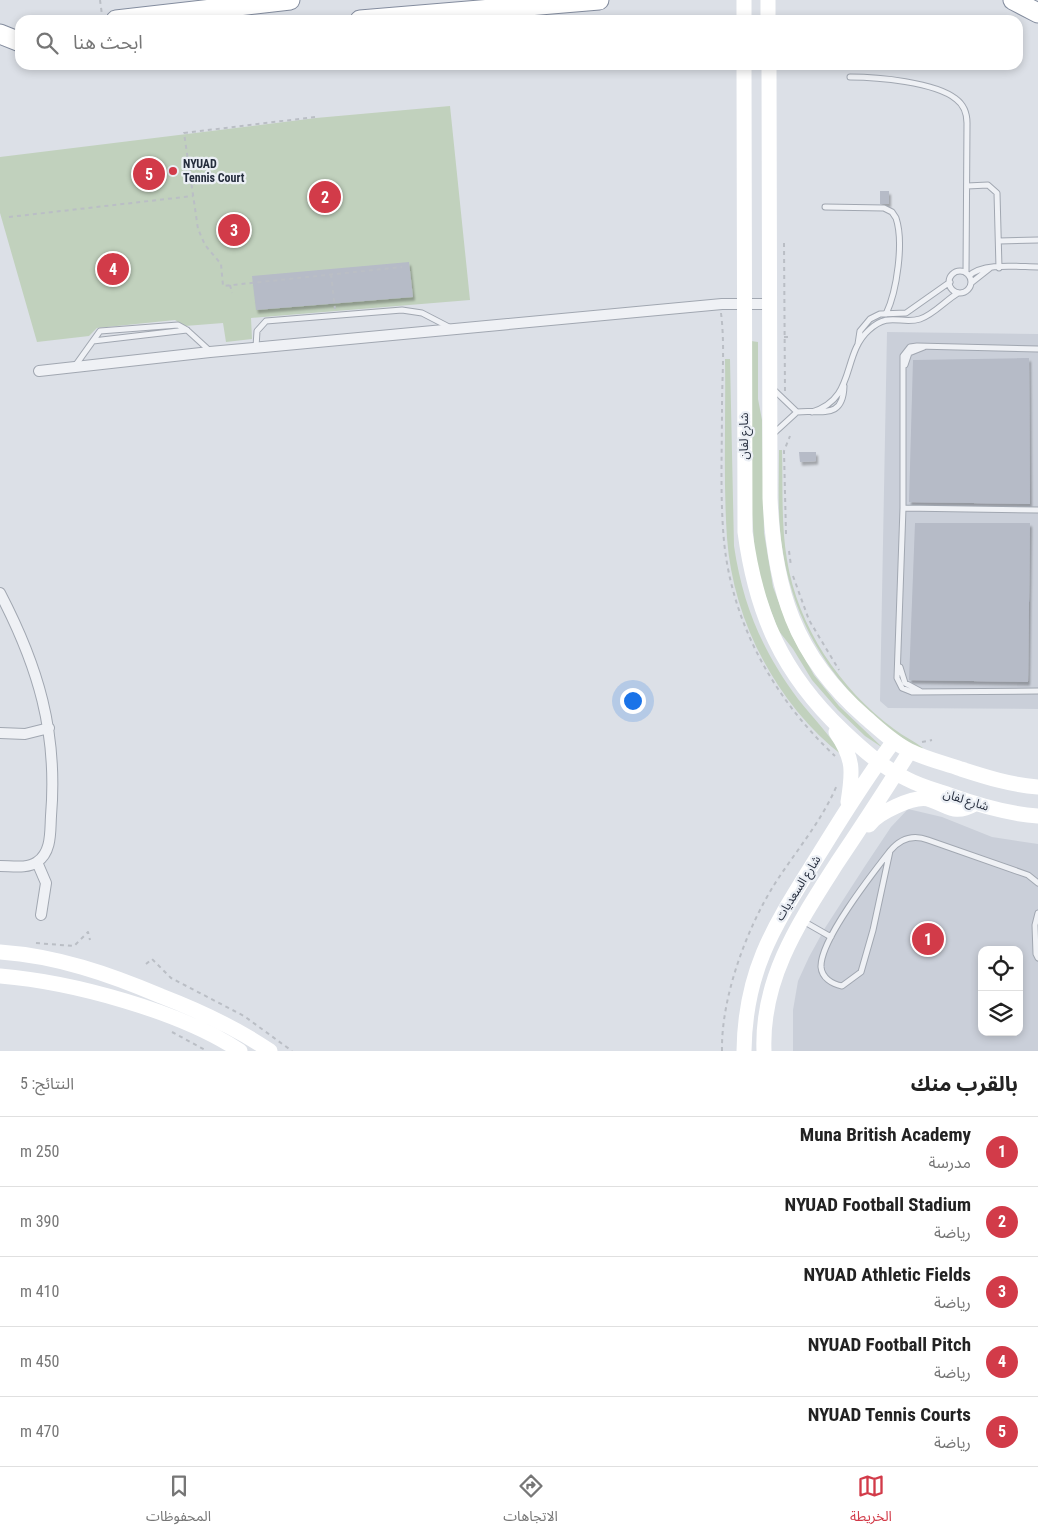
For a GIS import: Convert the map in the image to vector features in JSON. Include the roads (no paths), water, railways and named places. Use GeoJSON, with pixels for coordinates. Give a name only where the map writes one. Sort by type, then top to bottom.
{"type":"FeatureCollection","features":[{"type":"Feature","properties":{"kind":"highway"},"geometry":{"type":"LineString","coordinates":[[160,15],[290,0]]}},
{"type":"Feature","properties":{"kind":"highway"},"geometry":{"type":"LineString","coordinates":[[420,15],[599,0]]}},
{"type":"Feature","properties":{"kind":"highway"},"geometry":{"type":"LineString","coordinates":[[1013,0],[1038,13]]}},
{"type":"Feature","properties":{"kind":"highway"},"geometry":{"type":"LineString","coordinates":[[0,34],[15,32]]}},
{"type":"Feature","properties":{"kind":"highway"},"geometry":{"type":"LineString","coordinates":[[0,34],[15,40]]}},
{"type":"Feature","properties":{"kind":"street"},"geometry":{"type":"LineString","coordinates":[[744,0],[744,15]]}},
{"type":"Feature","properties":{"kind":"street"},"geometry":{"type":"LineString","coordinates":[[768,0],[768,15]]}},
{"type":"Feature","properties":{"kind":"street","name":"شارع لفان"},"geometry":{"type":"LineString","coordinates":[[744,70],[745,532],[749,566],[764,616],[796,680],[825,714],[878,762],[896,773],[976,804],[1038,816]]}},
{"type":"Feature","properties":{"kind":"street","name":"شارع لفان"},"geometry":{"type":"LineString","coordinates":[[769,70],[771,525],[779,580],[786,605],[804,643],[826,678],[856,709],[894,741],[915,747]]}},
{"type":"Feature","properties":{"kind":"street"},"geometry":{"type":"LineString","coordinates":[[38,371],[256,347],[722,304],[769,304]]}},
{"type":"Feature","properties":{"kind":"street"},"geometry":{"type":"LineString","coordinates":[[0,593],[28,651],[40,684],[49,728],[53,783],[50,838],[46,851],[36,862],[21,866],[0,866]]}},
{"type":"Feature","properties":{"kind":"street"},"geometry":{"type":"LineString","coordinates":[[825,714],[850,756],[853,768],[846,809]]}},
{"type":"Feature","properties":{"kind":"street"},"geometry":{"type":"LineString","coordinates":[[0,733],[25,734],[49,728]]}},
{"type":"Feature","properties":{"kind":"street","name":"شارع السعديات"},"geometry":{"type":"LineString","coordinates":[[744,1051],[749,995],[762,952],[777,921],[846,809],[894,741]]}},
{"type":"Feature","properties":{"kind":"street"},"geometry":{"type":"LineString","coordinates":[[915,747],[994,779],[1038,787]]}},
{"type":"Feature","properties":{"kind":"street","name":"شارع السعديات"},"geometry":{"type":"LineString","coordinates":[[764,1051],[771,991],[785,949],[800,919],[915,747]]}},
{"type":"Feature","properties":{"kind":"street"},"geometry":{"type":"LineString","coordinates":[[838,863],[856,844],[871,821],[884,812],[923,799],[956,810],[966,809],[976,804]]}},
{"type":"Feature","properties":{"kind":"street"},"geometry":{"type":"LineString","coordinates":[[36,862],[46,883],[41,915]]}},
{"type":"Feature","properties":{"kind":"street"},"geometry":{"type":"LineString","coordinates":[[0,952],[46,958],[114,976],[221,1021],[270,1051]]}},
{"type":"Feature","properties":{"kind":"street"},"geometry":{"type":"LineString","coordinates":[[0,976],[78,988],[109,996],[200,1030],[240,1051]]}},
{"type":"Feature","properties":{"kind":"street"},"geometry":{"type":"LineString","coordinates":[[109,996],[114,976]]}},
{"type":"Feature","properties":{"kind":"street"},"geometry":{"type":"LineString","coordinates":[[737,1051],[738,1027],[749,995]]}},
{"type":"Feature","properties":{"kind":"street"},"geometry":{"type":"LineString","coordinates":[[749,995],[752,1051]]}},
{"type":"Feature","properties":{"kind":"lane"},"geometry":{"type":"LineString","coordinates":[[850,77],[900,81],[932,89],[957,99],[963,107],[967,117],[968,275],[971,283]]}},
{"type":"Feature","properties":{"kind":"lane"},"geometry":{"type":"LineString","coordinates":[[967,186],[988,185],[997,194],[999,268]]}},
{"type":"Feature","properties":{"kind":"lane"},"geometry":{"type":"LineString","coordinates":[[825,207],[884,208],[892,212],[896,218],[898,279],[886,314]]}},
{"type":"Feature","properties":{"kind":"lane"},"geometry":{"type":"LineString","coordinates":[[999,241],[1038,240]]}},
{"type":"Feature","properties":{"kind":"lane"},"geometry":{"type":"LineString","coordinates":[[770,386],[797,412],[812,412],[832,402],[844,384],[858,347],[865,335],[875,325],[902,317],[950,282],[956,273],[968,275],[981,268],[1038,267]]}},
{"type":"Feature","properties":{"kind":"lane"},"geometry":{"type":"LineString","coordinates":[[858,347],[860,332],[866,323],[875,316],[886,314],[912,321],[923,318],[958,293],[968,290],[971,283],[991,268]]}},
{"type":"Feature","properties":{"kind":"lane"},"geometry":{"type":"LineString","coordinates":[[950,282],[952,289],[958,293]]}},
{"type":"Feature","properties":{"kind":"lane"},"geometry":{"type":"LineString","coordinates":[[256,347],[257,331],[266,321],[276,320],[413,310],[456,330]]}},
{"type":"Feature","properties":{"kind":"lane"},"geometry":{"type":"LineString","coordinates":[[75,366],[100,331],[173,325],[187,330],[210,352]]}},
{"type":"Feature","properties":{"kind":"lane"},"geometry":{"type":"LineString","coordinates":[[92,341],[187,330]]}},
{"type":"Feature","properties":{"kind":"lane"},"geometry":{"type":"LineString","coordinates":[[1038,349],[924,347],[909,353],[904,367],[899,666],[905,683],[920,691],[1038,691]]}},
{"type":"Feature","properties":{"kind":"lane"},"geometry":{"type":"LineString","coordinates":[[770,438],[797,412]]}},
{"type":"Feature","properties":{"kind":"lane"},"geometry":{"type":"LineString","coordinates":[[903,508],[1038,510]]}},
{"type":"Feature","properties":{"kind":"lane"},"geometry":{"type":"LineString","coordinates":[[890,851],[874,930],[861,972],[842,986],[834,984],[826,978],[821,968],[823,953],[831,937],[890,851],[896,844],[909,838],[920,837],[1028,875],[1038,883]]}},
{"type":"Feature","properties":{"kind":"lane"},"geometry":{"type":"LineString","coordinates":[[1038,913],[1035,934],[1038,958]]}},
{"type":"Feature","properties":{"kind":"lane"},"geometry":{"type":"LineString","coordinates":[[800,919],[831,937]]}},
{"type":"Feature","properties":{"kind":"place","name":"NYUAD Tennis Court"},"geometry":{"type":"Point","coordinates":[173,171]}},
{"type":"Feature","properties":{"kind":"place","name":"NYUAD Tennis Courts"},"geometry":{"type":"Point","coordinates":[149,174]}},
{"type":"Feature","properties":{"kind":"place","name":"NYUAD Football Stadium"},"geometry":{"type":"Point","coordinates":[325,197]}},
{"type":"Feature","properties":{"kind":"place","name":"NYUAD Athletic Fields"},"geometry":{"type":"Point","coordinates":[234,230]}},
{"type":"Feature","properties":{"kind":"place","name":"NYUAD Football Pitch"},"geometry":{"type":"Point","coordinates":[113,269]}},
{"type":"Feature","properties":{"kind":"place","name":"Muna British Academy"},"geometry":{"type":"Point","coordinates":[928,939]}}]}
